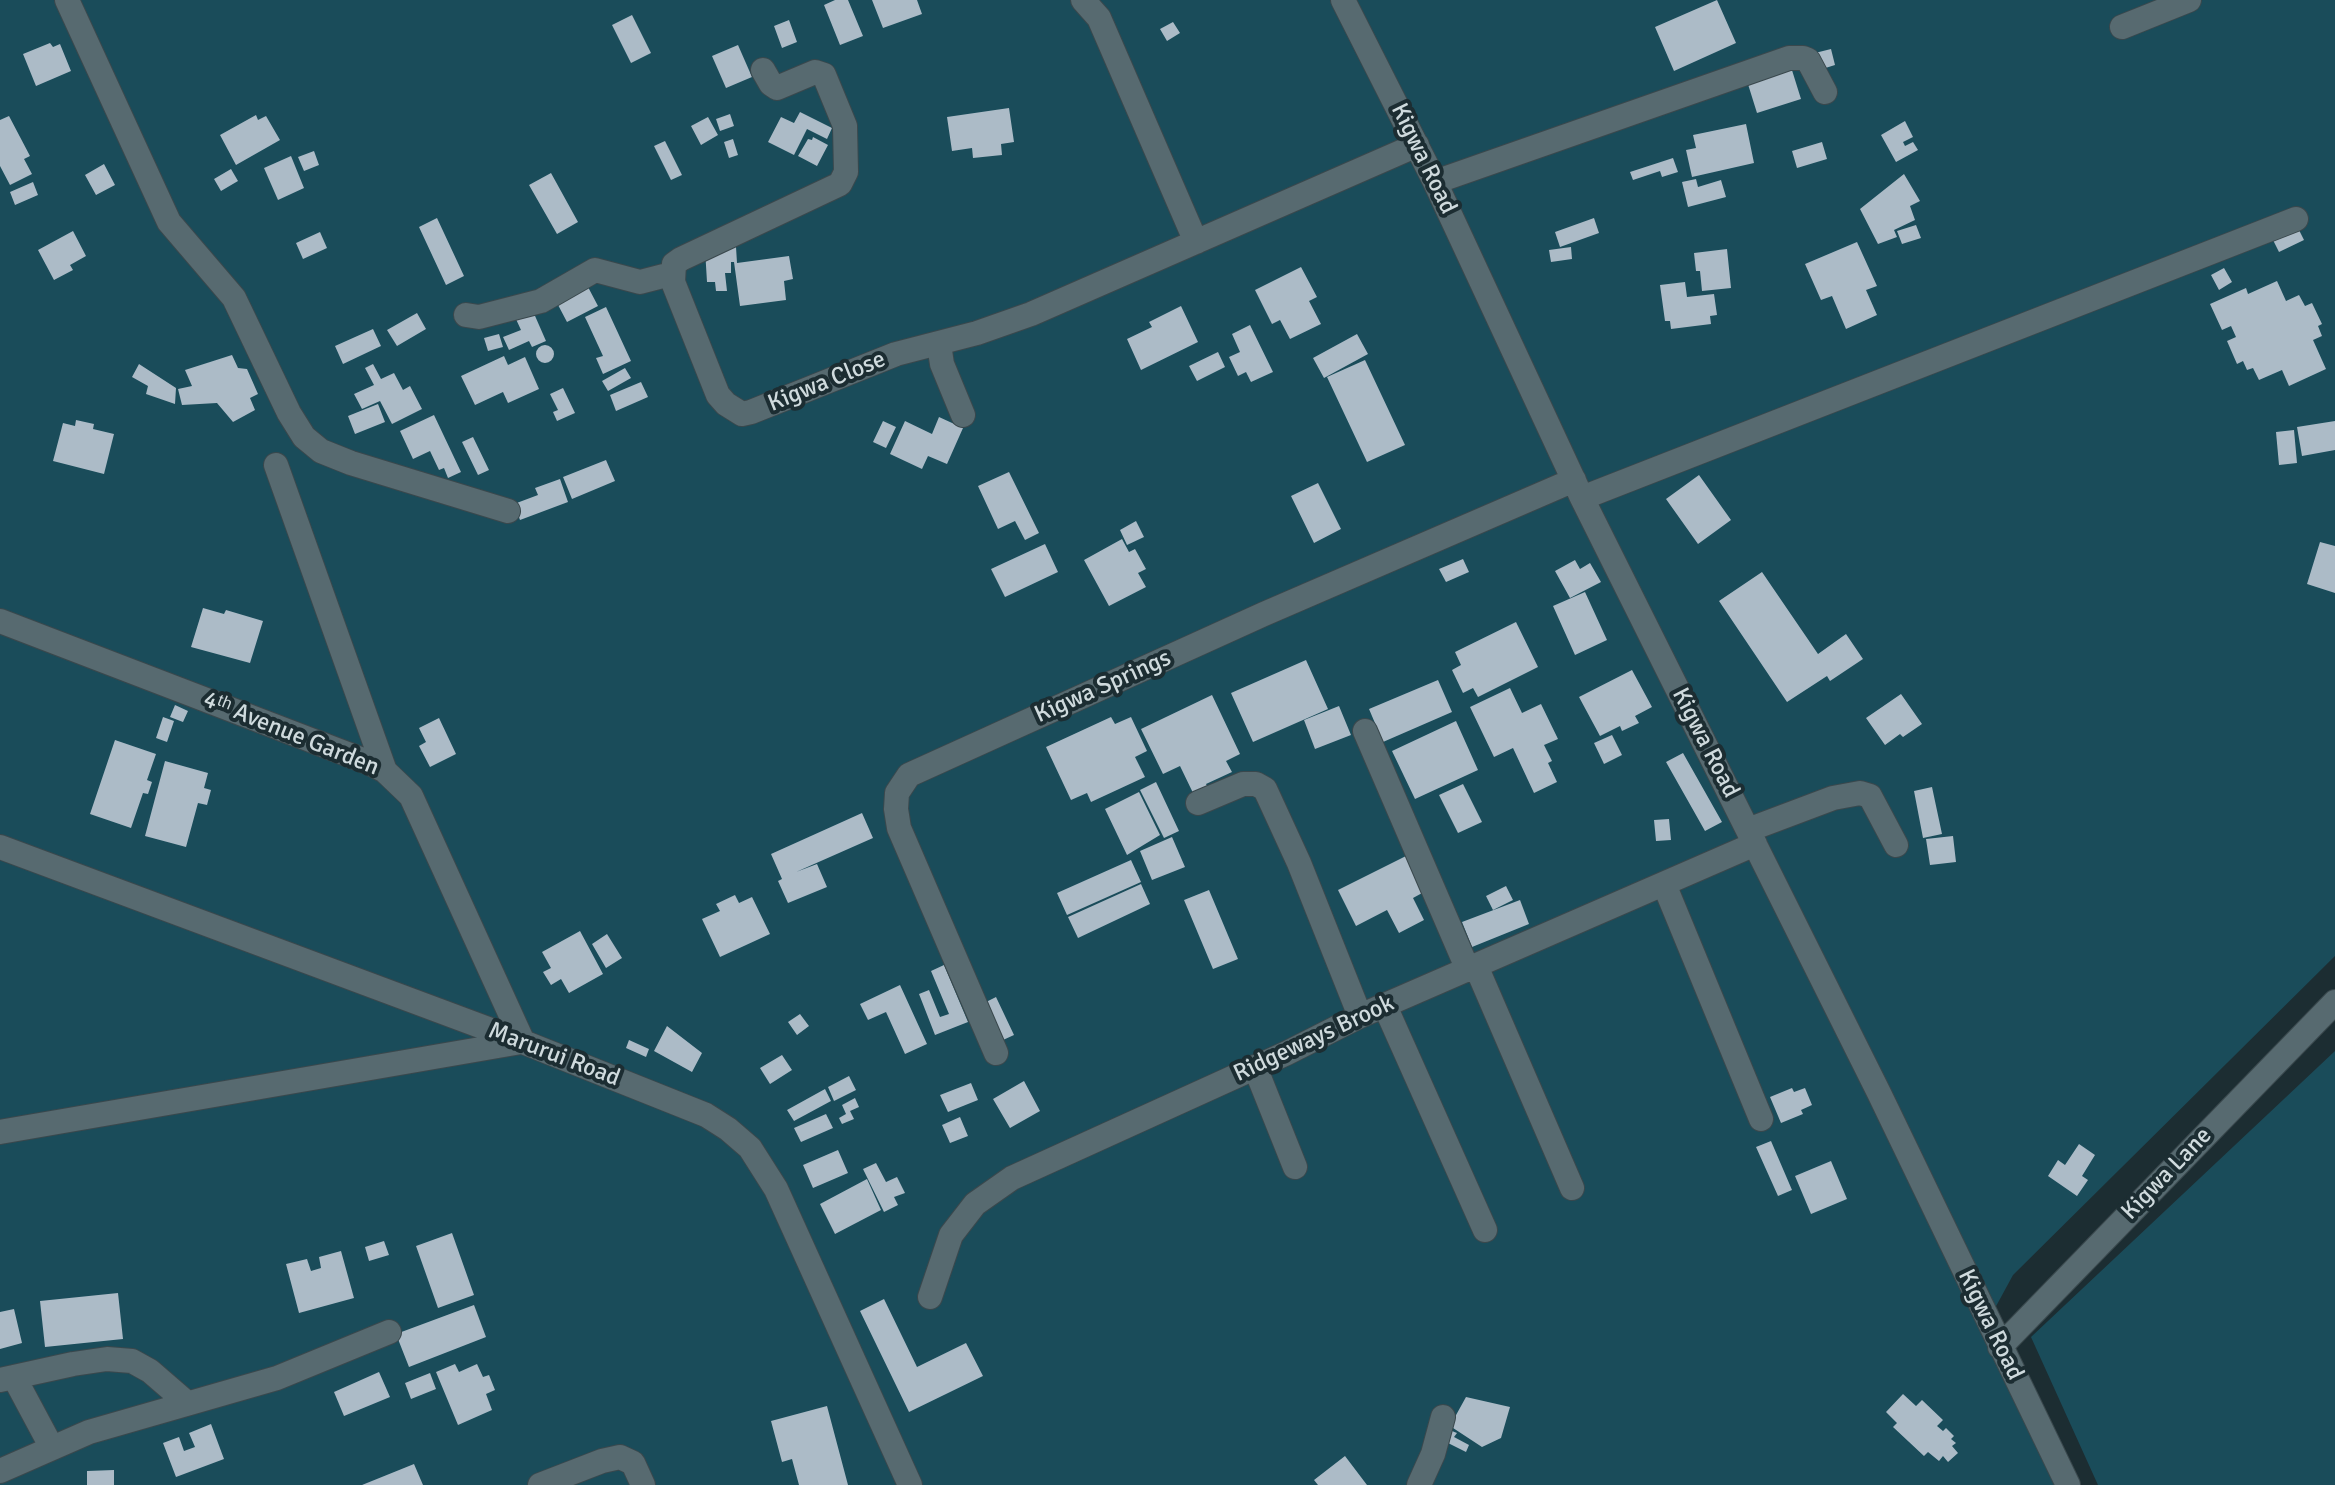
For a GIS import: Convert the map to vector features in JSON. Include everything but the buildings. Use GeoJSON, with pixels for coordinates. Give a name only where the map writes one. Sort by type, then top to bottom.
{"type":"FeatureCollection","features":[{"type":"Feature","properties":{"kind":"street"},"geometry":{"type":"LineString","coordinates":[[67,0],[169,222],[234,298],[289,413],[304,437],[321,451],[351,463],[508,511]]}},
{"type":"Feature","properties":{"kind":"street"},"geometry":{"type":"LineString","coordinates":[[1083,0],[1099,18],[1196,242]]}},
{"type":"Feature","properties":{"kind":"street","name":"Kigwa Road"},"geometry":{"type":"LineString","coordinates":[[1343,0],[1435,182],[1578,489],[1879,1093],[2068,1485]]}},
{"type":"Feature","properties":{"kind":"street"},"geometry":{"type":"LineString","coordinates":[[2122,27],[2189,0]]}},
{"type":"Feature","properties":{"kind":"street"},"geometry":{"type":"LineString","coordinates":[[1435,182],[1789,58],[1808,60],[1825,92]]}},
{"type":"Feature","properties":{"kind":"street"},"geometry":{"type":"LineString","coordinates":[[466,315],[479,317],[541,301],[595,270],[640,282],[671,274],[674,264],[681,259],[840,184],[845,178],[845,126],[824,75],[815,72],[777,88],[763,70]]}},
{"type":"Feature","properties":{"kind":"street","name":"Kigwa Close"},"geometry":{"type":"LineString","coordinates":[[671,274],[718,395],[742,414],[896,354],[939,344],[1031,314],[1417,145]]}},
{"type":"Feature","properties":{"kind":"street","name":"Kigwa Springs"},"geometry":{"type":"LineString","coordinates":[[996,1053],[899,828],[897,793],[909,775],[1264,614],[1578,489],[2296,219]]}},
{"type":"Feature","properties":{"kind":"street"},"geometry":{"type":"LineString","coordinates":[[939,344],[942,364],[963,415]]}},
{"type":"Feature","properties":{"kind":"street"},"geometry":{"type":"LineString","coordinates":[[276,465],[385,771]]}},
{"type":"Feature","properties":{"kind":"street","name":"4ᵗʰ Avenue Garden"},"geometry":{"type":"LineString","coordinates":[[0,621],[385,771],[411,796],[523,1042]]}},
{"type":"Feature","properties":{"kind":"street"},"geometry":{"type":"LineString","coordinates":[[1365,731],[1572,1188]]}},
{"type":"Feature","properties":{"kind":"street"},"geometry":{"type":"LineString","coordinates":[[1198,803],[1243,784],[1256,784],[1265,789],[1299,863],[1360,1016]]}},
{"type":"Feature","properties":{"kind":"street","name":"Ridgeways Brook"},"geometry":{"type":"LineString","coordinates":[[930,1297],[951,1235],[975,1204],[996,1188],[1084,1144],[1360,1016],[1664,884],[1833,798],[1860,793],[1870,796],[1896,845]]}},
{"type":"Feature","properties":{"kind":"street","name":"Marurui Road"},"geometry":{"type":"LineString","coordinates":[[0,847],[523,1042],[706,1115],[750,1148],[776,1189],[910,1485]]}},
{"type":"Feature","properties":{"kind":"street"},"geometry":{"type":"LineString","coordinates":[[1664,884],[1761,1119]]}},
{"type":"Feature","properties":{"kind":"street","name":"Kigwa Lane"},"geometry":{"type":"LineString","coordinates":[[2000,1347],[2335,1002]]}},
{"type":"Feature","properties":{"kind":"street"},"geometry":{"type":"LineString","coordinates":[[1385,1006],[1485,1230]]}},
{"type":"Feature","properties":{"kind":"street"},"geometry":{"type":"LineString","coordinates":[[0,1132],[523,1042]]}},
{"type":"Feature","properties":{"kind":"street"},"geometry":{"type":"LineString","coordinates":[[1255,1067],[1295,1167]]}},
{"type":"Feature","properties":{"kind":"street"},"geometry":{"type":"LineString","coordinates":[[4,1475],[52,1448],[89,1432],[277,1378],[389,1332]]}},
{"type":"Feature","properties":{"kind":"street"},"geometry":{"type":"LineString","coordinates":[[52,1448],[7,1378],[84,1362],[107,1359],[132,1361],[150,1371],[187,1403]]}},
{"type":"Feature","properties":{"kind":"street"},"geometry":{"type":"LineString","coordinates":[[1419,1485],[1433,1454],[1443,1417]]}},
{"type":"Feature","properties":{"kind":"street"},"geometry":{"type":"LineString","coordinates":[[540,1485],[620,1457],[633,1463],[643,1485]]}},
{"type":"Feature","properties":{"kind":"shaded area"},"geometry":{"type":"Polygon","coordinates":[[[0,0],[2335,0],[2335,956],[2013,1275],[1988,1321],[2065,1485],[0,1485],[0,0]]]}},
{"type":"Feature","properties":{"kind":"shaded area"},"geometry":{"type":"Polygon","coordinates":[[[2335,1051],[2335,1485],[2098,1485],[2031,1337],[2335,1051]]]}}]}
